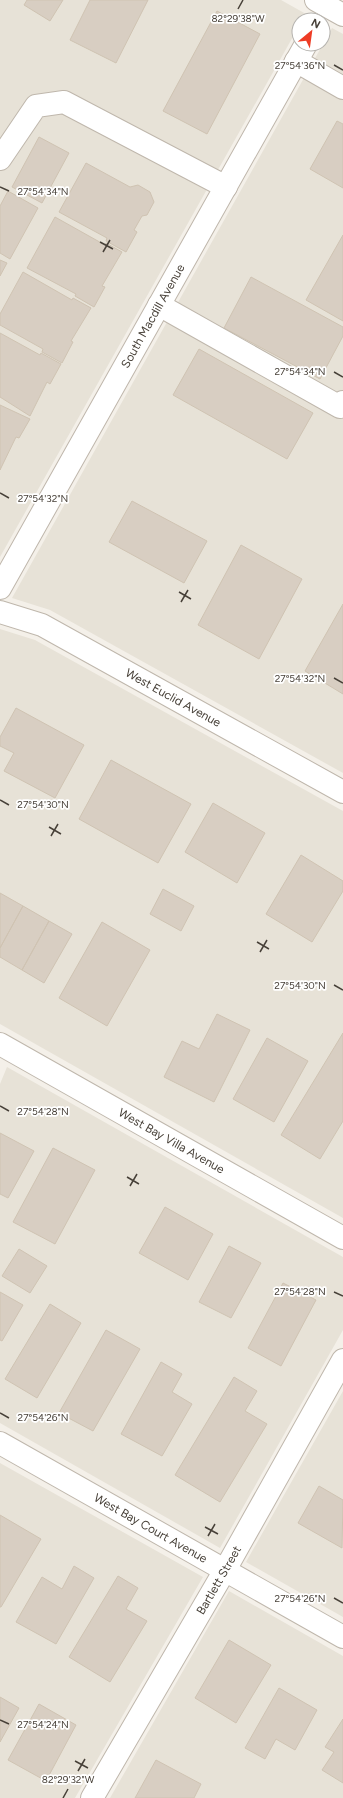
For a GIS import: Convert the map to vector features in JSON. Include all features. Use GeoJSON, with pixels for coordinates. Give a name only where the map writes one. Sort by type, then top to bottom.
{"type":"FeatureCollection","features":[{"type":"Feature","properties":{"kind":"street"},"geometry":{"type":"LineString","coordinates":[[301,53],[343,88]]}},
{"type":"Feature","properties":{"kind":"street","name":"South Macdill Avenue"},"geometry":{"type":"LineString","coordinates":[[0,588],[301,53]]}},
{"type":"Feature","properties":{"kind":"street"},"geometry":{"type":"LineString","coordinates":[[0,159],[36,106],[64,102],[226,187]]}},
{"type":"Feature","properties":{"kind":"street"},"geometry":{"type":"LineString","coordinates":[[159,305],[340,407],[343,402]]}},
{"type":"Feature","properties":{"kind":"street","name":"West Euclid Avenue"},"geometry":{"type":"LineString","coordinates":[[0,612],[42,625],[343,792]]}},
{"type":"Feature","properties":{"kind":"street","name":"West Bay Villa Avenue"},"geometry":{"type":"LineString","coordinates":[[0,1044],[343,1238]]}},
{"type":"Feature","properties":{"kind":"street","name":"Bartlett Street"},"geometry":{"type":"LineString","coordinates":[[92,1798],[225,1570],[343,1360]]}},
{"type":"Feature","properties":{"kind":"street","name":"West Bay Court Avenue"},"geometry":{"type":"LineString","coordinates":[[0,1443],[343,1637]]}},
{"type":"Feature","properties":{"kind":"shaded area"},"geometry":{"type":"Polygon","coordinates":[[[0,0],[281,0],[302,12],[291,12],[291,40],[0,557],[0,0]]]}},
{"type":"Feature","properties":{"kind":"shaded area"},"geometry":{"type":"Polygon","coordinates":[[[332,28],[343,34],[343,773],[50,610],[12,598],[319,52],[331,52],[332,28]]]}},
{"type":"Feature","properties":{"kind":"shaded area"},"geometry":{"type":"Polygon","coordinates":[[[0,629],[35,640],[343,811],[343,1218],[0,1024],[0,629]]]}},
{"type":"Feature","properties":{"kind":"shaded area"},"geometry":{"type":"Polygon","coordinates":[[[7,1067],[343,1257],[343,1330],[220,1548],[0,1423],[0,1084],[7,1067]]]}},
{"type":"Feature","properties":{"kind":"shaded area"},"geometry":{"type":"Polygon","coordinates":[[[343,1391],[343,1617],[246,1562],[343,1391]]]}},
{"type":"Feature","properties":{"kind":"shaded area"},"geometry":{"type":"Polygon","coordinates":[[[0,1463],[203,1577],[75,1798],[0,1798],[0,1463]]]}},
{"type":"Feature","properties":{"kind":"shaded area"},"geometry":{"type":"Polygon","coordinates":[[[229,1591],[343,1656],[343,1798],[110,1798],[229,1591]]]}},
{"type":"Feature","properties":{"kind":"building"},"geometry":{"type":"Polygon","coordinates":[[[27,0],[63,0],[50,21],[24,5],[27,0]]]}},
{"type":"Feature","properties":{"kind":"building"},"geometry":{"type":"Polygon","coordinates":[[[90,0],[148,0],[116,63],[70,40],[90,0]]]}},
{"type":"Feature","properties":{"kind":"building"},"geometry":{"type":"Polygon","coordinates":[[[217,11],[260,34],[207,134],[163,111],[217,11]]]}},
{"type":"Feature","properties":{"kind":"building"},"geometry":{"type":"Polygon","coordinates":[[[337,121],[343,124],[343,188],[310,169],[337,121]]]}},
{"type":"Feature","properties":{"kind":"building"},"geometry":{"type":"Polygon","coordinates":[[[39,137],[69,153],[42,203],[12,187],[39,137]]]}},
{"type":"Feature","properties":{"kind":"building"},"geometry":{"type":"Polygon","coordinates":[[[86,163],[130,187],[138,185],[150,192],[154,202],[147,215],[142,216],[134,230],[137,232],[126,252],[106,241],[107,238],[59,212],[86,163]]]}},
{"type":"Feature","properties":{"kind":"building"},"geometry":{"type":"Polygon","coordinates":[[[8,191],[38,208],[10,259],[0,253],[0,206],[8,191]]]}},
{"type":"Feature","properties":{"kind":"building"},"geometry":{"type":"Polygon","coordinates":[[[55,217],[105,245],[106,243],[122,252],[102,286],[105,287],[94,307],[75,296],[76,294],[27,268],[55,217]]]}},
{"type":"Feature","properties":{"kind":"building"},"geometry":{"type":"Polygon","coordinates":[[[343,235],[343,321],[306,300],[343,235]]]}},
{"type":"Feature","properties":{"kind":"building"},"geometry":{"type":"Polygon","coordinates":[[[0,260],[7,263],[0,276],[0,260]]]}},
{"type":"Feature","properties":{"kind":"building"},"geometry":{"type":"Polygon","coordinates":[[[23,272],[72,300],[73,298],[91,308],[71,341],[73,342],[62,363],[42,352],[43,349],[0,325],[0,314],[23,272]]]}},
{"type":"Feature","properties":{"kind":"building"},"geometry":{"type":"Polygon","coordinates":[[[251,277],[343,327],[343,336],[320,379],[224,328],[251,277]]]}},
{"type":"Feature","properties":{"kind":"building"},"geometry":{"type":"Polygon","coordinates":[[[0,333],[40,355],[41,353],[61,364],[50,384],[47,382],[30,416],[0,397],[0,333]]]}},
{"type":"Feature","properties":{"kind":"building"},"geometry":{"type":"Polygon","coordinates":[[[199,349],[313,413],[287,459],[173,395],[199,349]]]}},
{"type":"Feature","properties":{"kind":"building"},"geometry":{"type":"Polygon","coordinates":[[[0,405],[30,419],[19,438],[16,437],[0,470],[0,405]]]}},
{"type":"Feature","properties":{"kind":"building"},"geometry":{"type":"Polygon","coordinates":[[[132,501],[207,541],[184,583],[109,542],[132,501]]]}},
{"type":"Feature","properties":{"kind":"building"},"geometry":{"type":"Polygon","coordinates":[[[241,545],[302,579],[259,659],[198,625],[241,545]]]}},
{"type":"Feature","properties":{"kind":"building"},"geometry":{"type":"Polygon","coordinates":[[[343,604],[343,694],[305,671],[343,604]]]}},
{"type":"Feature","properties":{"kind":"building"},"geometry":{"type":"Polygon","coordinates":[[[16,708],[84,745],[55,798],[4,771],[14,753],[0,746],[0,737],[16,708]]]}},
{"type":"Feature","properties":{"kind":"building"},"geometry":{"type":"Polygon","coordinates":[[[111,760],[191,804],[158,863],[79,819],[111,760]]]}},
{"type":"Feature","properties":{"kind":"building"},"geometry":{"type":"Polygon","coordinates":[[[213,803],[265,833],[237,883],[185,852],[213,803]]]}},
{"type":"Feature","properties":{"kind":"building"},"geometry":{"type":"Polygon","coordinates":[[[301,855],[343,881],[343,891],[312,942],[266,914],[301,855]]]}},
{"type":"Feature","properties":{"kind":"building"},"geometry":{"type":"Polygon","coordinates":[[[163,889],[194,906],[181,931],[150,914],[163,889]]]}},
{"type":"Feature","properties":{"kind":"building"},"geometry":{"type":"Polygon","coordinates":[[[0,893],[23,906],[0,948],[0,893]]]}},
{"type":"Feature","properties":{"kind":"building"},"geometry":{"type":"Polygon","coordinates":[[[23,906],[49,921],[22,970],[0,957],[0,948],[23,906]]]}},
{"type":"Feature","properties":{"kind":"building"},"geometry":{"type":"Polygon","coordinates":[[[49,921],[72,934],[44,983],[22,970],[49,921]]]}},
{"type":"Feature","properties":{"kind":"building"},"geometry":{"type":"Polygon","coordinates":[[[102,922],[150,950],[107,1026],[59,998],[102,922]]]}},
{"type":"Feature","properties":{"kind":"building"},"geometry":{"type":"Polygon","coordinates":[[[217,1014],[250,1030],[214,1102],[164,1077],[182,1041],[199,1049],[217,1014]]]}},
{"type":"Feature","properties":{"kind":"building"},"geometry":{"type":"Polygon","coordinates":[[[343,1033],[343,1121],[320,1159],[281,1135],[343,1033]]]}},
{"type":"Feature","properties":{"kind":"building"},"geometry":{"type":"Polygon","coordinates":[[[267,1038],[308,1061],[274,1122],[233,1099],[267,1038]]]}},
{"type":"Feature","properties":{"kind":"building"},"geometry":{"type":"Polygon","coordinates":[[[0,1133],[34,1151],[8,1198],[0,1194],[0,1133]]]}},
{"type":"Feature","properties":{"kind":"building"},"geometry":{"type":"Polygon","coordinates":[[[53,1148],[95,1170],[55,1244],[13,1222],[53,1148]]]}},
{"type":"Feature","properties":{"kind":"building"},"geometry":{"type":"Polygon","coordinates":[[[165,1207],[213,1234],[188,1280],[139,1253],[165,1207]]]}},
{"type":"Feature","properties":{"kind":"building"},"geometry":{"type":"Polygon","coordinates":[[[229,1246],[261,1263],[231,1318],[199,1302],[229,1246]]]}},
{"type":"Feature","properties":{"kind":"building"},"geometry":{"type":"Polygon","coordinates":[[[19,1249],[47,1266],[30,1293],[2,1276],[19,1249]]]}},
{"type":"Feature","properties":{"kind":"building"},"geometry":{"type":"Polygon","coordinates":[[[283,1283],[316,1300],[281,1366],[248,1348],[283,1283]]]}},
{"type":"Feature","properties":{"kind":"building"},"geometry":{"type":"Polygon","coordinates":[[[0,1292],[23,1305],[2,1341],[0,1340],[0,1292]]]}},
{"type":"Feature","properties":{"kind":"building"},"geometry":{"type":"Polygon","coordinates":[[[50,1304],[81,1323],[37,1398],[5,1379],[50,1304]]]}},
{"type":"Feature","properties":{"kind":"building"},"geometry":{"type":"Polygon","coordinates":[[[106,1330],[140,1349],[93,1431],[59,1413],[106,1330]]]}},
{"type":"Feature","properties":{"kind":"building"},"geometry":{"type":"Polygon","coordinates":[[[161,1362],[182,1374],[172,1392],[192,1404],[162,1456],[121,1434],[161,1362]]]}},
{"type":"Feature","properties":{"kind":"building"},"geometry":{"type":"Polygon","coordinates":[[[234,1377],[257,1391],[245,1411],[267,1424],[220,1502],[175,1475],[234,1377]]]}},
{"type":"Feature","properties":{"kind":"building"},"geometry":{"type":"Polygon","coordinates":[[[319,1486],[343,1500],[342,1548],[298,1523],[319,1486]]]}},
{"type":"Feature","properties":{"kind":"building"},"geometry":{"type":"Polygon","coordinates":[[[0,1515],[41,1539],[1,1607],[0,1607],[0,1515]]]}},
{"type":"Feature","properties":{"kind":"building"},"geometry":{"type":"Polygon","coordinates":[[[74,1566],[94,1578],[56,1644],[16,1622],[42,1577],[62,1589],[74,1566]]]}},
{"type":"Feature","properties":{"kind":"building"},"geometry":{"type":"Polygon","coordinates":[[[118,1576],[138,1588],[126,1609],[147,1621],[110,1682],[69,1657],[118,1576]]]}},
{"type":"Feature","properties":{"kind":"building"},"geometry":{"type":"Polygon","coordinates":[[[229,1640],[271,1665],[236,1723],[195,1698],[229,1640]]]}},
{"type":"Feature","properties":{"kind":"building"},"geometry":{"type":"Polygon","coordinates":[[[279,1688],[317,1710],[295,1750],[276,1739],[265,1759],[245,1748],[279,1688]]]}},
{"type":"Feature","properties":{"kind":"building"},"geometry":{"type":"Polygon","coordinates":[[[0,1697],[19,1708],[0,1742],[0,1697]]]}},
{"type":"Feature","properties":{"kind":"building"},"geometry":{"type":"Polygon","coordinates":[[[39,1704],[76,1725],[46,1781],[8,1760],[39,1704]]]}},
{"type":"Feature","properties":{"kind":"building"},"geometry":{"type":"Polygon","coordinates":[[[343,1719],[343,1783],[322,1770],[334,1752],[325,1747],[343,1719]]]}},
{"type":"Feature","properties":{"kind":"building"},"geometry":{"type":"Polygon","coordinates":[[[156,1760],[201,1784],[194,1798],[135,1798],[156,1760]]]}}]}
